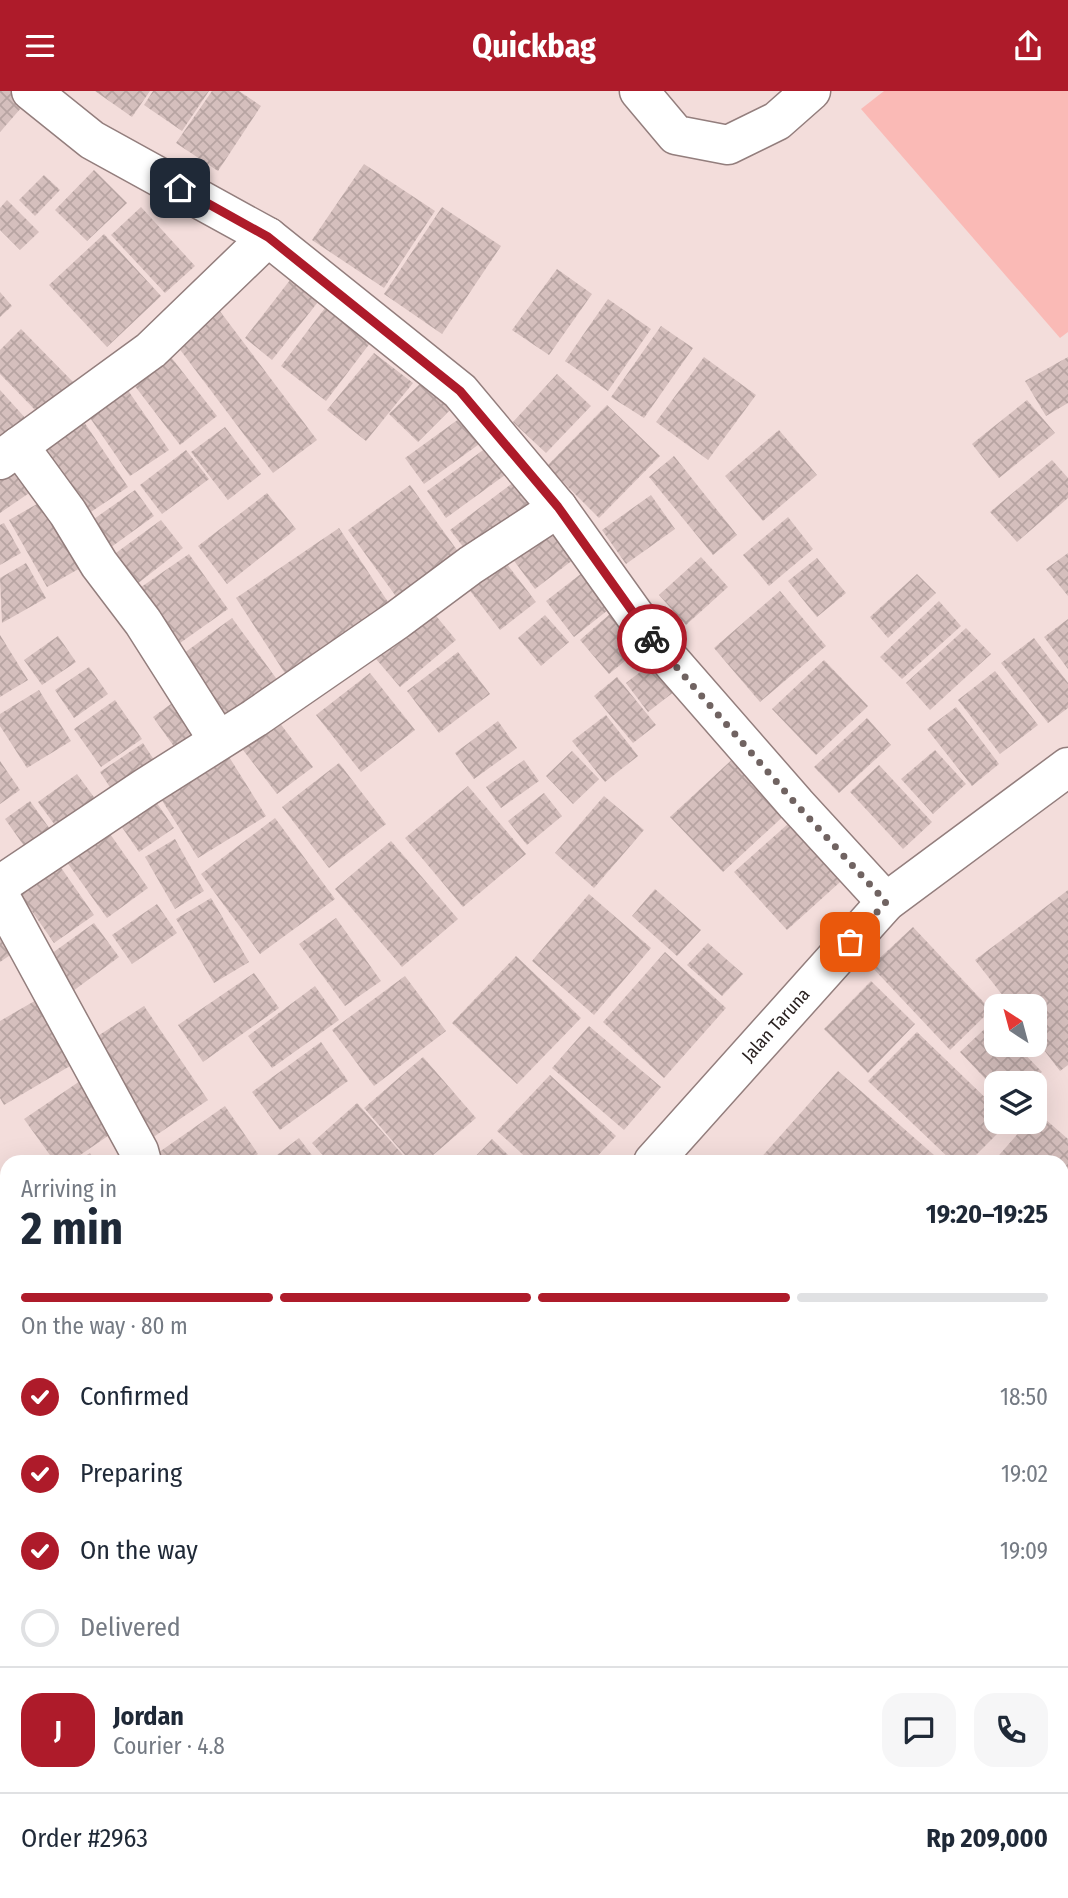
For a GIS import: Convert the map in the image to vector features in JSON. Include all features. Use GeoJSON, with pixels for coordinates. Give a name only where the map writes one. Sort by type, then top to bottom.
{"type":"FeatureCollection","features":[{"type":"Feature","properties":{"kind":"street"},"geometry":{"type":"LineString","coordinates":[[31,91],[92,140],[268,237],[460,391],[558,507],[652,638],[796,804],[886,902]]}},
{"type":"Feature","properties":{"kind":"street"},"geometry":{"type":"LineString","coordinates":[[639,91],[676,135],[728,145],[777,121],[811,91]]}},
{"type":"Feature","properties":{"kind":"street"},"geometry":{"type":"LineString","coordinates":[[218,740],[143,622],[99,563],[68,513],[10,453],[151,350],[268,237]]}},
{"type":"Feature","properties":{"kind":"street"},"geometry":{"type":"LineString","coordinates":[[0,885],[255,718],[397,620],[471,565],[558,507]]}},
{"type":"Feature","properties":{"kind":"street","name":"Jalan Taruna"},"geometry":{"type":"LineString","coordinates":[[659,1155],[886,902],[1068,767]]}},
{"type":"Feature","properties":{"kind":"street"},"geometry":{"type":"LineString","coordinates":[[0,896],[140,1155]]}},
{"type":"Feature","properties":{"kind":"shaded area"},"geometry":{"type":"Polygon","coordinates":[[[884,91],[1068,91],[1068,332],[1060,338],[861,109],[884,91]]]}},
{"type":"Feature","properties":{"kind":"building"},"geometry":{"type":"Polygon","coordinates":[[[0,91],[20,91],[29,99],[0,132],[0,91]]]}},
{"type":"Feature","properties":{"kind":"building"},"geometry":{"type":"Polygon","coordinates":[[[95,91],[150,91],[132,117],[95,91]]]}},
{"type":"Feature","properties":{"kind":"building"},"geometry":{"type":"Polygon","coordinates":[[[153,91],[209,91],[182,131],[144,105],[153,91]]]}},
{"type":"Feature","properties":{"kind":"building"},"geometry":{"type":"Polygon","coordinates":[[[212,91],[239,91],[261,106],[218,171],[176,143],[212,91]]]}},
{"type":"Feature","properties":{"kind":"building"},"geometry":{"type":"Polygon","coordinates":[[[364,164],[435,211],[384,288],[312,240],[364,164]]]}},
{"type":"Feature","properties":{"kind":"building"},"geometry":{"type":"Polygon","coordinates":[[[94,170],[127,203],[87,241],[55,210],[94,170]]]}},
{"type":"Feature","properties":{"kind":"building"},"geometry":{"type":"Polygon","coordinates":[[[44,175],[60,190],[35,216],[19,200],[44,175]]]}},
{"type":"Feature","properties":{"kind":"building"},"geometry":{"type":"Polygon","coordinates":[[[7,200],[39,232],[20,250],[0,230],[0,208],[7,200]]]}},
{"type":"Feature","properties":{"kind":"building"},"geometry":{"type":"Polygon","coordinates":[[[141,207],[195,266],[165,293],[111,235],[141,207]]]}},
{"type":"Feature","properties":{"kind":"building"},"geometry":{"type":"Polygon","coordinates":[[[442,207],[501,246],[442,334],[384,294],[442,207]]]}},
{"type":"Feature","properties":{"kind":"building"},"geometry":{"type":"Polygon","coordinates":[[[104,234],[161,296],[107,347],[49,285],[104,234]]]}},
{"type":"Feature","properties":{"kind":"building"},"geometry":{"type":"Polygon","coordinates":[[[557,269],[592,294],[549,355],[512,330],[557,269]]]}},
{"type":"Feature","properties":{"kind":"building"},"geometry":{"type":"Polygon","coordinates":[[[297,271],[325,293],[272,360],[245,338],[297,271]]]}},
{"type":"Feature","properties":{"kind":"building"},"geometry":{"type":"Polygon","coordinates":[[[0,292],[12,306],[0,317],[0,292]]]}},
{"type":"Feature","properties":{"kind":"building"},"geometry":{"type":"Polygon","coordinates":[[[608,299],[651,329],[608,391],[565,361],[608,299]]]}},
{"type":"Feature","properties":{"kind":"building"},"geometry":{"type":"Polygon","coordinates":[[[331,300],[377,334],[326,401],[281,366],[331,300]]]}},
{"type":"Feature","properties":{"kind":"building"},"geometry":{"type":"Polygon","coordinates":[[[219,310],[317,440],[273,473],[175,343],[219,310]]]}},
{"type":"Feature","properties":{"kind":"building"},"geometry":{"type":"Polygon","coordinates":[[[661,326],[693,348],[644,418],[611,397],[661,326]]]}},
{"type":"Feature","properties":{"kind":"building"},"geometry":{"type":"Polygon","coordinates":[[[21,329],[74,383],[41,416],[0,374],[0,350],[21,329]]]}},
{"type":"Feature","properties":{"kind":"building"},"geometry":{"type":"Polygon","coordinates":[[[167,352],[217,416],[180,445],[131,381],[167,352]]]}},
{"type":"Feature","properties":{"kind":"building"},"geometry":{"type":"Polygon","coordinates":[[[374,353],[413,383],[366,441],[327,410],[374,353]]]}},
{"type":"Feature","properties":{"kind":"building"},"geometry":{"type":"Polygon","coordinates":[[[704,357],[756,395],[708,460],[656,422],[704,357]]]}},
{"type":"Feature","properties":{"kind":"building"},"geometry":{"type":"Polygon","coordinates":[[[1068,357],[1068,403],[1046,416],[1025,381],[1068,357]]]}},
{"type":"Feature","properties":{"kind":"building"},"geometry":{"type":"Polygon","coordinates":[[[557,374],[591,406],[546,453],[513,422],[557,374]]]}},
{"type":"Feature","properties":{"kind":"building"},"geometry":{"type":"Polygon","coordinates":[[[428,376],[456,404],[418,442],[389,414],[428,376]]]}},
{"type":"Feature","properties":{"kind":"building"},"geometry":{"type":"Polygon","coordinates":[[[125,386],[169,450],[130,476],[86,412],[125,386]]]}},
{"type":"Feature","properties":{"kind":"building"},"geometry":{"type":"Polygon","coordinates":[[[0,390],[28,421],[0,446],[0,390]]]}},
{"type":"Feature","properties":{"kind":"building"},"geometry":{"type":"Polygon","coordinates":[[[1027,400],[1055,433],[999,478],[972,444],[1027,400]]]}},
{"type":"Feature","properties":{"kind":"building"},"geometry":{"type":"Polygon","coordinates":[[[607,405],[660,456],[599,518],[547,466],[607,405]]]}},
{"type":"Feature","properties":{"kind":"building"},"geometry":{"type":"Polygon","coordinates":[[[470,411],[489,437],[424,484],[405,458],[470,411]]]}},
{"type":"Feature","properties":{"kind":"building"},"geometry":{"type":"Polygon","coordinates":[[[82,419],[128,487],[82,518],[36,450],[82,419]]]}},
{"type":"Feature","properties":{"kind":"building"},"geometry":{"type":"Polygon","coordinates":[[[225,427],[261,474],[228,500],[191,452],[225,427]]]}},
{"type":"Feature","properties":{"kind":"building"},"geometry":{"type":"Polygon","coordinates":[[[779,430],[817,475],[763,521],[725,476],[779,430]]]}},
{"type":"Feature","properties":{"kind":"building"},"geometry":{"type":"Polygon","coordinates":[[[486,448],[505,475],[446,518],[427,491],[486,448]]]}},
{"type":"Feature","properties":{"kind":"building"},"geometry":{"type":"Polygon","coordinates":[[[186,450],[209,479],[162,514],[140,485],[186,450]]]}},
{"type":"Feature","properties":{"kind":"building"},"geometry":{"type":"Polygon","coordinates":[[[674,456],[737,535],[713,555],[649,477],[674,456]]]}},
{"type":"Feature","properties":{"kind":"building"},"geometry":{"type":"Polygon","coordinates":[[[21,460],[38,487],[0,513],[0,473],[21,460]]]}},
{"type":"Feature","properties":{"kind":"building"},"geometry":{"type":"Polygon","coordinates":[[[1052,460],[1068,478],[1068,498],[1017,542],[990,512],[1052,460]]]}},
{"type":"Feature","properties":{"kind":"building"},"geometry":{"type":"Polygon","coordinates":[[[522,476],[539,500],[468,553],[450,530],[522,476]]]}},
{"type":"Feature","properties":{"kind":"building"},"geometry":{"type":"Polygon","coordinates":[[[410,485],[462,557],[400,602],[348,530],[410,485]]]}},
{"type":"Feature","properties":{"kind":"building"},"geometry":{"type":"Polygon","coordinates":[[[135,490],[154,516],[103,553],[84,526],[135,490]]]}},
{"type":"Feature","properties":{"kind":"building"},"geometry":{"type":"Polygon","coordinates":[[[267,493],[296,529],[227,584],[198,546],[267,493]]]}},
{"type":"Feature","properties":{"kind":"building"},"geometry":{"type":"Polygon","coordinates":[[[651,495],[675,529],[626,564],[602,530],[651,495]]]}},
{"type":"Feature","properties":{"kind":"building"},"geometry":{"type":"Polygon","coordinates":[[[51,496],[89,563],[47,587],[9,520],[51,496]]]}},
{"type":"Feature","properties":{"kind":"building"},"geometry":{"type":"Polygon","coordinates":[[[788,517],[813,549],[769,586],[743,555],[788,517]]]}},
{"type":"Feature","properties":{"kind":"building"},"geometry":{"type":"Polygon","coordinates":[[[557,518],[582,553],[535,589],[509,554],[557,518]]]}},
{"type":"Feature","properties":{"kind":"building"},"geometry":{"type":"Polygon","coordinates":[[[161,520],[183,548],[128,591],[105,561],[161,520]]]}},
{"type":"Feature","properties":{"kind":"building"},"geometry":{"type":"Polygon","coordinates":[[[4,523],[21,553],[0,565],[0,525],[4,523]]]}},
{"type":"Feature","properties":{"kind":"building"},"geometry":{"type":"Polygon","coordinates":[[[339,528],[394,611],[290,681],[236,598],[339,528]]]}},
{"type":"Feature","properties":{"kind":"building"},"geometry":{"type":"Polygon","coordinates":[[[497,551],[536,602],[500,630],[461,579],[497,551]]]}},
{"type":"Feature","properties":{"kind":"building"},"geometry":{"type":"Polygon","coordinates":[[[1068,553],[1068,596],[1046,569],[1068,553]]]}},
{"type":"Feature","properties":{"kind":"building"},"geometry":{"type":"Polygon","coordinates":[[[189,554],[228,609],[173,648],[134,592],[189,554]]]}},
{"type":"Feature","properties":{"kind":"building"},"geometry":{"type":"Polygon","coordinates":[[[701,557],[728,587],[686,625],[659,595],[701,557]]]}},
{"type":"Feature","properties":{"kind":"building"},"geometry":{"type":"Polygon","coordinates":[[[817,558],[846,593],[817,617],[788,581],[817,558]]]}},
{"type":"Feature","properties":{"kind":"building"},"geometry":{"type":"Polygon","coordinates":[[[26,563],[46,598],[2,623],[0,578],[26,563]]]}},
{"type":"Feature","properties":{"kind":"building"},"geometry":{"type":"Polygon","coordinates":[[[591,566],[618,602],[574,637],[546,601],[591,566]]]}},
{"type":"Feature","properties":{"kind":"building"},"geometry":{"type":"Polygon","coordinates":[[[917,574],[936,593],[888,638],[870,617],[917,574]]]}},
{"type":"Feature","properties":{"kind":"building"},"geometry":{"type":"Polygon","coordinates":[[[780,591],[826,646],[760,702],[714,648],[780,591]]]}},
{"type":"Feature","properties":{"kind":"building"},"geometry":{"type":"Polygon","coordinates":[[[939,601],[961,626],[902,679],[880,657],[939,601]]]}},
{"type":"Feature","properties":{"kind":"building"},"geometry":{"type":"Polygon","coordinates":[[[427,605],[456,640],[400,687],[370,652],[427,605]]]}},
{"type":"Feature","properties":{"kind":"building"},"geometry":{"type":"Polygon","coordinates":[[[618,607],[647,643],[609,674],[580,640],[618,607]]]}},
{"type":"Feature","properties":{"kind":"building"},"geometry":{"type":"Polygon","coordinates":[[[545,615],[569,642],[541,666],[518,638],[545,615]]]}},
{"type":"Feature","properties":{"kind":"building"},"geometry":{"type":"Polygon","coordinates":[[[232,618],[281,685],[224,726],[176,659],[232,618]]]}},
{"type":"Feature","properties":{"kind":"building"},"geometry":{"type":"Polygon","coordinates":[[[1068,619],[1068,669],[1044,637],[1068,619]]]}},
{"type":"Feature","properties":{"kind":"building"},"geometry":{"type":"Polygon","coordinates":[[[966,628],[991,654],[930,710],[906,683],[966,628]]]}},
{"type":"Feature","properties":{"kind":"building"},"geometry":{"type":"Polygon","coordinates":[[[0,635],[28,680],[0,697],[0,635]]]}},
{"type":"Feature","properties":{"kind":"building"},"geometry":{"type":"Polygon","coordinates":[[[58,636],[76,662],[42,685],[24,660],[58,636]]]}},
{"type":"Feature","properties":{"kind":"building"},"geometry":{"type":"Polygon","coordinates":[[[1034,638],[1068,683],[1068,708],[1048,723],[1001,663],[1034,638]]]}},
{"type":"Feature","properties":{"kind":"building"},"geometry":{"type":"Polygon","coordinates":[[[458,652],[490,694],[439,733],[407,691],[458,652]]]}},
{"type":"Feature","properties":{"kind":"building"},"geometry":{"type":"Polygon","coordinates":[[[662,655],[684,684],[648,712],[626,683],[662,655]]]}},
{"type":"Feature","properties":{"kind":"building"},"geometry":{"type":"Polygon","coordinates":[[[824,660],[868,706],[816,755],[772,709],[824,660]]]}},
{"type":"Feature","properties":{"kind":"building"},"geometry":{"type":"Polygon","coordinates":[[[89,667],[108,694],[74,718],[55,690],[89,667]]]}},
{"type":"Feature","properties":{"kind":"building"},"geometry":{"type":"Polygon","coordinates":[[[995,671],[1038,725],[1000,754],[958,700],[995,671]]]}},
{"type":"Feature","properties":{"kind":"building"},"geometry":{"type":"Polygon","coordinates":[[[370,673],[415,730],[361,772],[316,715],[370,673]]]}},
{"type":"Feature","properties":{"kind":"building"},"geometry":{"type":"Polygon","coordinates":[[[617,677],[656,725],[633,743],[594,696],[617,677]]]}},
{"type":"Feature","properties":{"kind":"building"},"geometry":{"type":"Polygon","coordinates":[[[39,690],[71,741],[27,768],[0,726],[0,714],[39,690]]]}},
{"type":"Feature","properties":{"kind":"building"},"geometry":{"type":"Polygon","coordinates":[[[182,696],[209,734],[180,755],[153,717],[182,696]]]}},
{"type":"Feature","properties":{"kind":"building"},"geometry":{"type":"Polygon","coordinates":[[[115,700],[142,739],[101,767],[74,729],[115,700]]]}},
{"type":"Feature","properties":{"kind":"building"},"geometry":{"type":"Polygon","coordinates":[[[956,707],[999,764],[972,786],[927,729],[956,707]]]}},
{"type":"Feature","properties":{"kind":"building"},"geometry":{"type":"Polygon","coordinates":[[[273,714],[313,767],[277,794],[236,741],[273,714]]]}},
{"type":"Feature","properties":{"kind":"building"},"geometry":{"type":"Polygon","coordinates":[[[606,715],[638,756],[605,782],[572,741],[606,715]]]}},
{"type":"Feature","properties":{"kind":"building"},"geometry":{"type":"Polygon","coordinates":[[[867,718],[891,745],[839,793],[814,767],[867,718]]]}},
{"type":"Feature","properties":{"kind":"building"},"geometry":{"type":"Polygon","coordinates":[[[498,721],[517,748],[474,779],[455,753],[498,721]]]}},
{"type":"Feature","properties":{"kind":"building"},"geometry":{"type":"Polygon","coordinates":[[[143,743],[160,769],[117,798],[100,772],[143,743]]]}},
{"type":"Feature","properties":{"kind":"building"},"geometry":{"type":"Polygon","coordinates":[[[935,750],[966,784],[933,814],[901,779],[935,750]]]}},
{"type":"Feature","properties":{"kind":"building"},"geometry":{"type":"Polygon","coordinates":[[[572,751],[599,779],[573,804],[546,776],[572,751]]]}},
{"type":"Feature","properties":{"kind":"building"},"geometry":{"type":"Polygon","coordinates":[[[226,752],[266,816],[198,858],[158,794],[226,752]]]}},
{"type":"Feature","properties":{"kind":"building"},"geometry":{"type":"Polygon","coordinates":[[[737,755],[789,811],[723,872],[670,817],[737,755]]]}},
{"type":"Feature","properties":{"kind":"building"},"geometry":{"type":"Polygon","coordinates":[[[524,760],[539,781],[501,808],[486,787],[524,760]]]}},
{"type":"Feature","properties":{"kind":"building"},"geometry":{"type":"Polygon","coordinates":[[[0,761],[20,790],[0,804],[0,761]]]}},
{"type":"Feature","properties":{"kind":"building"},"geometry":{"type":"Polygon","coordinates":[[[339,763],[386,824],[329,868],[282,807],[339,763]]]}},
{"type":"Feature","properties":{"kind":"building"},"geometry":{"type":"Polygon","coordinates":[[[879,765],[932,822],[903,849],[850,792],[879,765]]]}},
{"type":"Feature","properties":{"kind":"building"},"geometry":{"type":"Polygon","coordinates":[[[77,774],[99,804],[60,832],[38,802],[77,774]]]}},
{"type":"Feature","properties":{"kind":"building"},"geometry":{"type":"Polygon","coordinates":[[[468,786],[526,854],[463,907],[405,838],[468,786]]]}},
{"type":"Feature","properties":{"kind":"building"},"geometry":{"type":"Polygon","coordinates":[[[544,793],[562,816],[527,845],[508,821],[544,793]]]}},
{"type":"Feature","properties":{"kind":"building"},"geometry":{"type":"Polygon","coordinates":[[[152,796],[174,828],[139,852],[117,820],[152,796]]]}},
{"type":"Feature","properties":{"kind":"building"},"geometry":{"type":"Polygon","coordinates":[[[604,796],[644,830],[594,888],[555,853],[604,796]]]}},
{"type":"Feature","properties":{"kind":"building"},"geometry":{"type":"Polygon","coordinates":[[[30,801],[57,839],[32,857],[5,819],[30,801]]]}},
{"type":"Feature","properties":{"kind":"building"},"geometry":{"type":"Polygon","coordinates":[[[797,816],[849,874],[787,930],[734,872],[797,816]]]}},
{"type":"Feature","properties":{"kind":"building"},"geometry":{"type":"Polygon","coordinates":[[[275,818],[335,899],[260,954],[201,874],[275,818]]]}},
{"type":"Feature","properties":{"kind":"building"},"geometry":{"type":"Polygon","coordinates":[[[103,824],[148,888],[107,918],[61,854],[103,824]]]}},
{"type":"Feature","properties":{"kind":"building"},"geometry":{"type":"Polygon","coordinates":[[[175,839],[204,891],[175,909],[145,857],[175,839]]]}},
{"type":"Feature","properties":{"kind":"building"},"geometry":{"type":"Polygon","coordinates":[[[391,841],[458,919],[402,967],[335,889],[391,841]]]}},
{"type":"Feature","properties":{"kind":"building"},"geometry":{"type":"Polygon","coordinates":[[[55,859],[94,915],[54,943],[15,887],[55,859]]]}},
{"type":"Feature","properties":{"kind":"building"},"geometry":{"type":"Polygon","coordinates":[[[655,889],[701,930],[677,956],[632,916],[655,889]]]}},
{"type":"Feature","properties":{"kind":"building"},"geometry":{"type":"Polygon","coordinates":[[[1068,890],[1068,1065],[1060,1071],[1047,1054],[1047,994],[1002,994],[975,960],[1068,890]]]}},
{"type":"Feature","properties":{"kind":"building"},"geometry":{"type":"Polygon","coordinates":[[[589,894],[651,948],[594,1015],[532,961],[589,894]]]}},
{"type":"Feature","properties":{"kind":"building"},"geometry":{"type":"Polygon","coordinates":[[[211,898],[249,962],[214,983],[176,919],[211,898]]]}},
{"type":"Feature","properties":{"kind":"building"},"geometry":{"type":"Polygon","coordinates":[[[157,904],[177,933],[132,964],[112,935],[157,904]]]}},
{"type":"Feature","properties":{"kind":"building"},"geometry":{"type":"Polygon","coordinates":[[[336,918],[381,981],[345,1006],[299,944],[336,918]]]}},
{"type":"Feature","properties":{"kind":"building"},"geometry":{"type":"Polygon","coordinates":[[[0,922],[19,949],[0,962],[0,922]]]}},
{"type":"Feature","properties":{"kind":"building"},"geometry":{"type":"Polygon","coordinates":[[[94,923],[119,957],[69,994],[44,959],[94,923]]]}},
{"type":"Feature","properties":{"kind":"building"},"geometry":{"type":"Polygon","coordinates":[[[913,927],[984,1003],[984,1017],[950,1050],[871,966],[913,927]]]}},
{"type":"Feature","properties":{"kind":"building"},"geometry":{"type":"Polygon","coordinates":[[[708,943],[743,974],[722,996],[687,965],[708,943]]]}},
{"type":"Feature","properties":{"kind":"building"},"geometry":{"type":"Polygon","coordinates":[[[665,952],[726,1008],[664,1078],[603,1022],[665,952]]]}},
{"type":"Feature","properties":{"kind":"building"},"geometry":{"type":"Polygon","coordinates":[[[516,956],[581,1018],[517,1084],[452,1023],[516,956]]]}},
{"type":"Feature","properties":{"kind":"building"},"geometry":{"type":"Polygon","coordinates":[[[254,973],[279,1008],[203,1062],[178,1025],[254,973]]]}},
{"type":"Feature","properties":{"kind":"building"},"geometry":{"type":"Polygon","coordinates":[[[405,976],[446,1031],[374,1086],[332,1030],[405,976]]]}},
{"type":"Feature","properties":{"kind":"building"},"geometry":{"type":"Polygon","coordinates":[[[871,981],[915,1024],[868,1073],[824,1029],[871,981]]]}},
{"type":"Feature","properties":{"kind":"building"},"geometry":{"type":"Polygon","coordinates":[[[315,986],[339,1020],[272,1068],[248,1036],[315,986]]]}},
{"type":"Feature","properties":{"kind":"building"},"geometry":{"type":"Polygon","coordinates":[[[38,999],[75,1063],[4,1105],[0,1098],[0,1021],[38,999]]]}},
{"type":"Feature","properties":{"kind":"building"},"geometry":{"type":"Polygon","coordinates":[[[144,1006],[208,1100],[152,1138],[87,1043],[144,1006]]]}},
{"type":"Feature","properties":{"kind":"building"},"geometry":{"type":"Polygon","coordinates":[[[589,1026],[661,1087],[624,1130],[552,1068],[589,1026]]]}},
{"type":"Feature","properties":{"kind":"building"},"geometry":{"type":"Polygon","coordinates":[[[984,1029],[984,1057],[1028,1057],[1041,1071],[984,1071],[984,1077],[960,1052],[984,1029]]]}},
{"type":"Feature","properties":{"kind":"building"},"geometry":{"type":"Polygon","coordinates":[[[917,1032],[984,1096],[984,1134],[997,1134],[976,1155],[946,1155],[868,1081],[917,1032]]]}},
{"type":"Feature","properties":{"kind":"building"},"geometry":{"type":"Polygon","coordinates":[[[321,1042],[348,1081],[280,1130],[252,1092],[321,1042]]]}},
{"type":"Feature","properties":{"kind":"building"},"geometry":{"type":"Polygon","coordinates":[[[423,1057],[476,1118],[433,1155],[405,1155],[364,1108],[423,1057]]]}},
{"type":"Feature","properties":{"kind":"building"},"geometry":{"type":"Polygon","coordinates":[[[838,1071],[934,1155],[763,1155],[838,1071]]]}},
{"type":"Feature","properties":{"kind":"building"},"geometry":{"type":"Polygon","coordinates":[[[550,1075],[616,1136],[598,1155],[523,1155],[497,1131],[550,1075]]]}},
{"type":"Feature","properties":{"kind":"building"},"geometry":{"type":"Polygon","coordinates":[[[83,1079],[118,1129],[80,1155],[50,1155],[24,1119],[83,1079]]]}},
{"type":"Feature","properties":{"kind":"building"},"geometry":{"type":"Polygon","coordinates":[[[357,1103],[403,1155],[323,1155],[312,1143],[357,1103]]]}},
{"type":"Feature","properties":{"kind":"building"},"geometry":{"type":"Polygon","coordinates":[[[225,1106],[258,1154],[257,1155],[155,1155],[225,1106]]]}},
{"type":"Feature","properties":{"kind":"building"},"geometry":{"type":"Polygon","coordinates":[[[1047,1121],[1068,1139],[1068,1155],[999,1155],[1018,1134],[1047,1134],[1047,1121]]]}},
{"type":"Feature","properties":{"kind":"building"},"geometry":{"type":"Polygon","coordinates":[[[299,1138],[312,1155],[277,1155],[299,1138]]]}},
{"type":"Feature","properties":{"kind":"building"},"geometry":{"type":"Polygon","coordinates":[[[492,1139],[508,1155],[477,1155],[492,1139]]]}},
{"type":"Feature","properties":{"kind":"way so far"},"geometry":{"type":"LineString","coordinates":[[652,639],[886,902],[850,942]]}},
{"type":"Feature","properties":{"kind":"route"},"geometry":{"type":"LineString","coordinates":[[180,188],[268,237],[460,391],[558,507],[652,639]]}}]}
